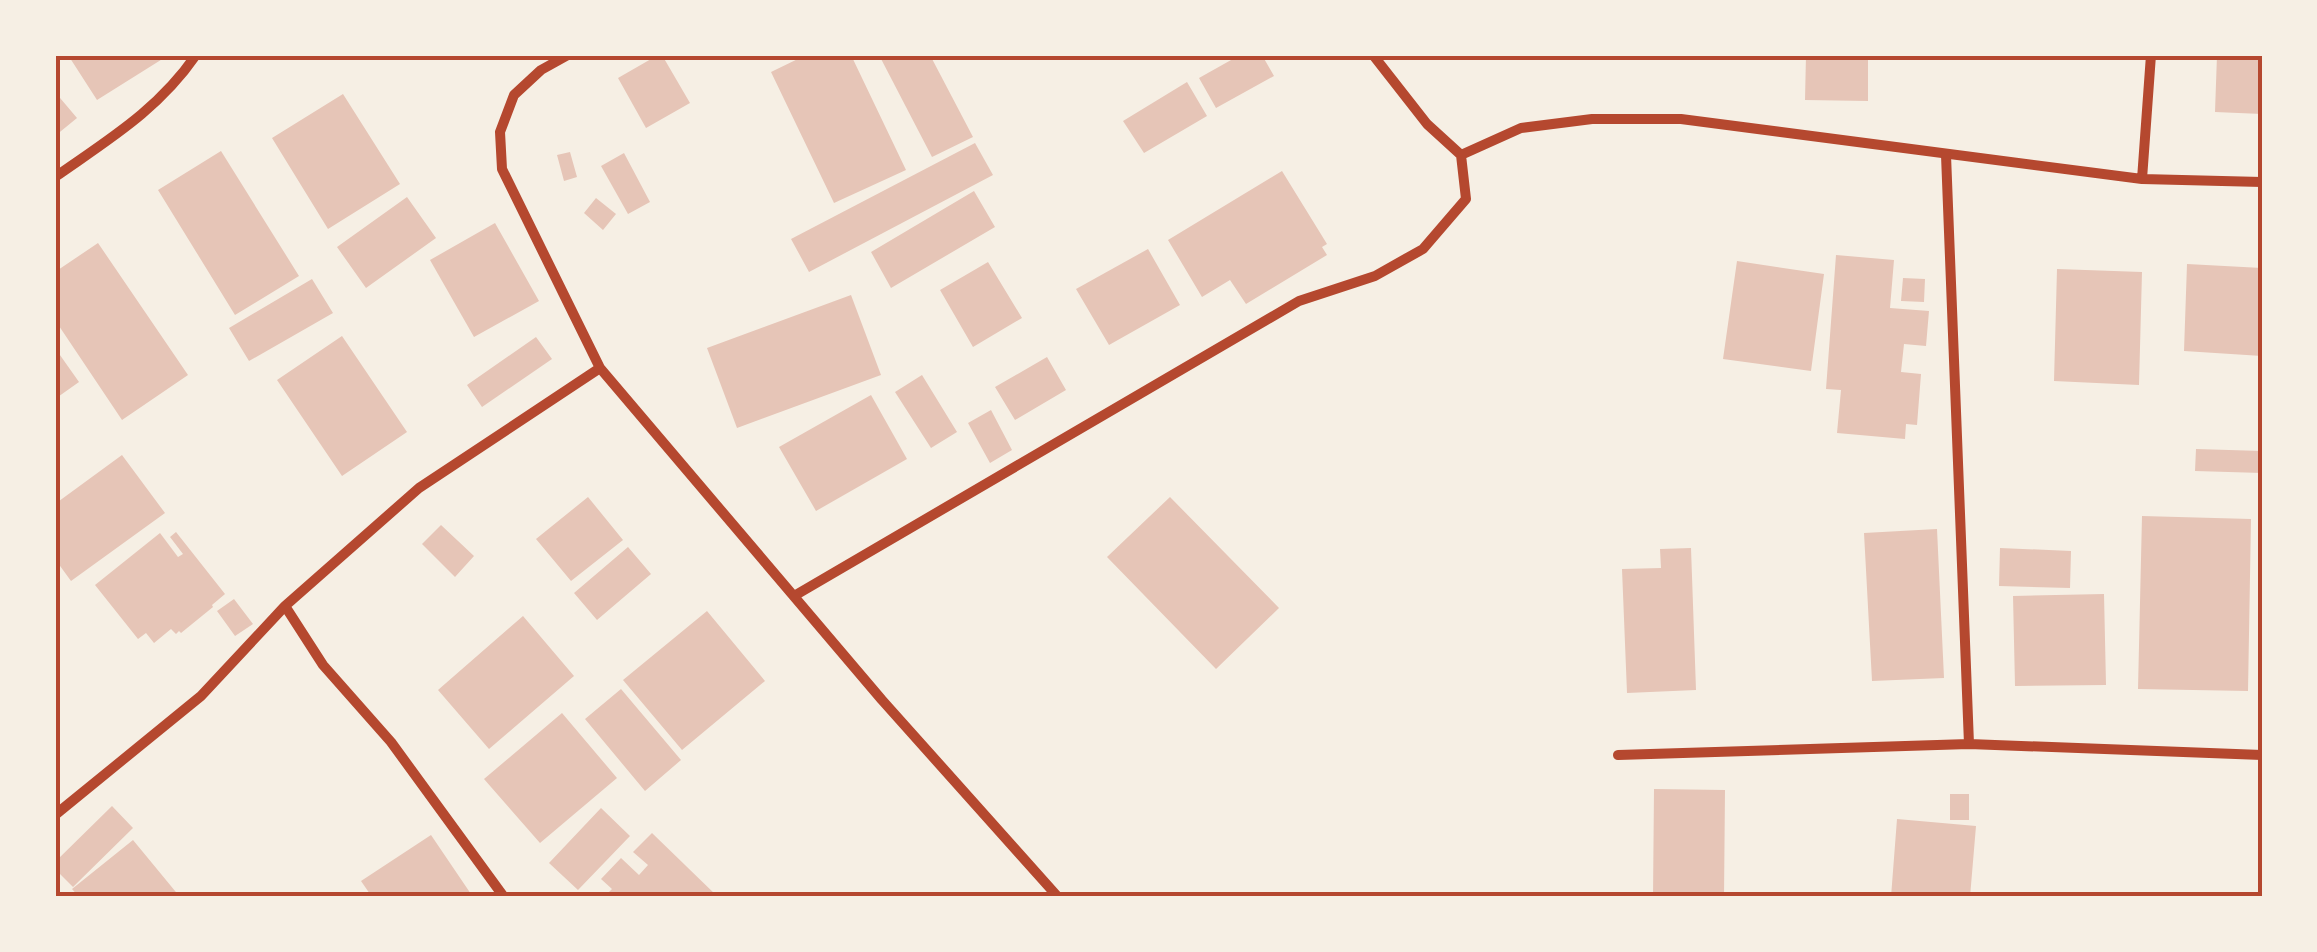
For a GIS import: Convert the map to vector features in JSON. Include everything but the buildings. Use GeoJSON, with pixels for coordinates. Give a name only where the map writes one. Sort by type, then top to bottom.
{"type":"FeatureCollection","features":[{"type":"Feature","properties":{"kind":"street"},"geometry":{"type":"LineString","coordinates":[[55,177],[140,117],[178,80],[196,55]]}},
{"type":"Feature","properties":{"kind":"street"},"geometry":{"type":"LineString","coordinates":[[568,55],[541,70],[514,96],[500,132],[502,169],[600,368],[882,700],[1058,897]]}},
{"type":"Feature","properties":{"kind":"street"},"geometry":{"type":"LineString","coordinates":[[794,596],[1299,301],[1375,276],[1423,249],[1466,199],[1461,156],[1426,124],[1373,55]]}},
{"type":"Feature","properties":{"kind":"street"},"geometry":{"type":"LineString","coordinates":[[2142,179],[2151,55]]}},
{"type":"Feature","properties":{"kind":"street"},"geometry":{"type":"LineString","coordinates":[[1461,156],[1521,128],[1592,119],[1680,119],[2142,179],[2262,182]]}},
{"type":"Feature","properties":{"kind":"street"},"geometry":{"type":"LineString","coordinates":[[1946,154],[1970,744]]}},
{"type":"Feature","properties":{"kind":"street"},"geometry":{"type":"LineString","coordinates":[[55,815],[201,696],[285,606],[419,488],[600,368]]}},
{"type":"Feature","properties":{"kind":"street"},"geometry":{"type":"LineString","coordinates":[[285,606],[323,665],[391,742],[504,897]]}},
{"type":"Feature","properties":{"kind":"street"},"geometry":{"type":"LineString","coordinates":[[1618,755],[1970,744],[2262,755]]}}]}
